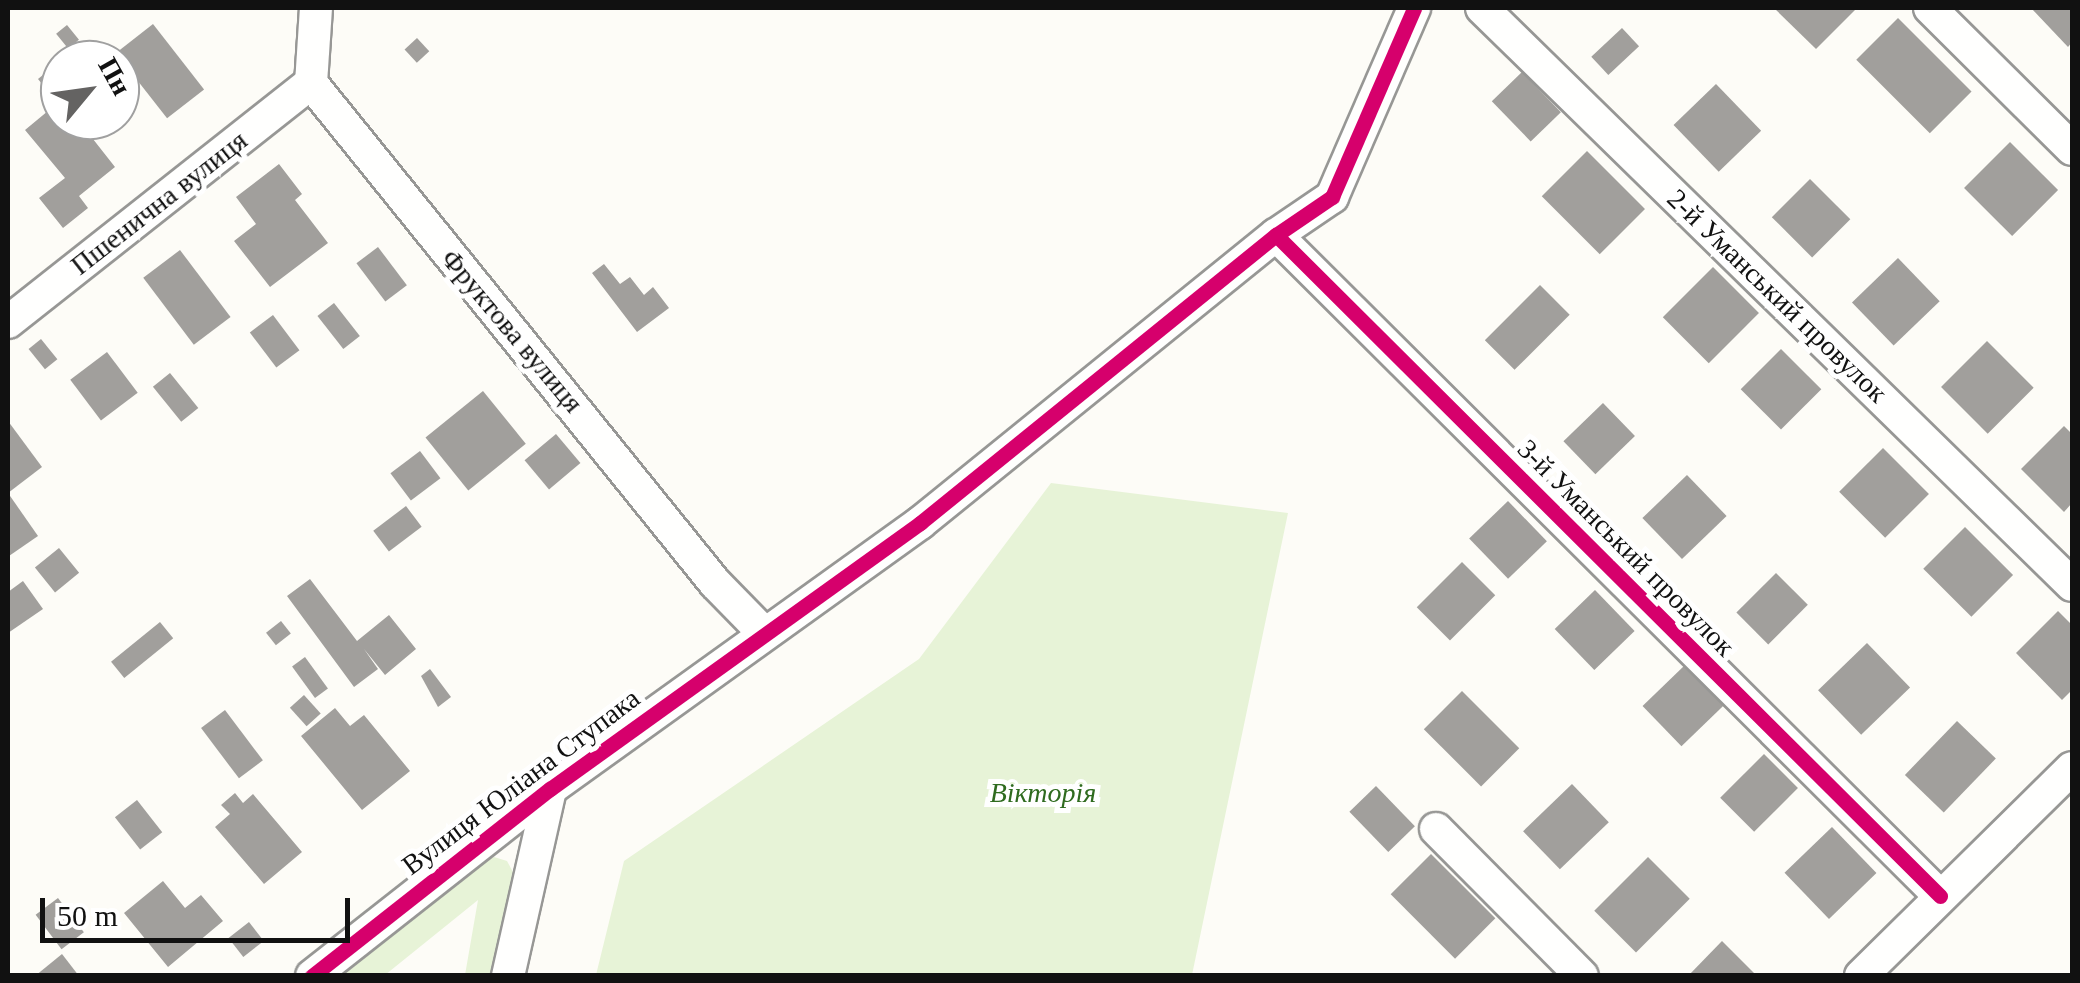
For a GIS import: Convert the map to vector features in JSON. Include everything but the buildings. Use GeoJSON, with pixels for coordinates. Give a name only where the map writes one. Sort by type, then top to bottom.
{"type":"FeatureCollection","features":[{"type":"Feature","properties":{"kind":"street"},"geometry":{"type":"LineString","coordinates":[[312,83],[316,8]]}},
{"type":"Feature","properties":{"kind":"street","name":"Вулиця Юліана Ступака"},"geometry":{"type":"LineString","coordinates":[[312,976],[550,789],[920,523],[1276,234],[1332,197],[1414,8]]}},
{"type":"Feature","properties":{"kind":"street","name":"2-й Уманський провулок"},"geometry":{"type":"LineString","coordinates":[[1482,8],[2072,586]]}},
{"type":"Feature","properties":{"kind":"street"},"geometry":{"type":"LineString","coordinates":[[1942,11],[2072,149]]}},
{"type":"Feature","properties":{"kind":"street","name":"Пшенична вулиця"},"geometry":{"type":"LineString","coordinates":[[8,322],[312,83]]}},
{"type":"Feature","properties":{"kind":"street","name":"Фруктова вулиця"},"geometry":{"type":"LineString","coordinates":[[312,83],[715,583],[764,633]]}},
{"type":"Feature","properties":{"kind":"street","name":"3-й Уманський провулок"},"geometry":{"type":"LineString","coordinates":[[1276,234],[1940,896]]}},
{"type":"Feature","properties":{"kind":"street"},"geometry":{"type":"LineString","coordinates":[[1861,976],[2072,768]]}},
{"type":"Feature","properties":{"kind":"street"},"geometry":{"type":"LineString","coordinates":[[508,976],[550,789]]}},
{"type":"Feature","properties":{"kind":"street"},"geometry":{"type":"LineString","coordinates":[[1436,829],[1582,976]]}},
{"type":"Feature","properties":{"kind":"green space","name":"Вікторія"},"geometry":{"type":"Polygon","coordinates":[[[1051,483],[1288,513],[1192,975],[596,975],[624,861],[919,659],[1051,483]]]}},
{"type":"Feature","properties":{"kind":"green space"},"geometry":{"type":"Polygon","coordinates":[[[494,857],[507,861],[514,874],[498,975],[465,975],[478,900],[385,975],[336,976],[480,863],[494,857]]]}},
{"type":"Feature","properties":{"kind":"cycle path"},"geometry":{"type":"LineString","coordinates":[[312,976],[550,789],[920,523],[1276,235],[1332,197],[1414,8]]}},
{"type":"Feature","properties":{"kind":"cycle path"},"geometry":{"type":"LineString","coordinates":[[1276,235],[1940,896]]}}]}
